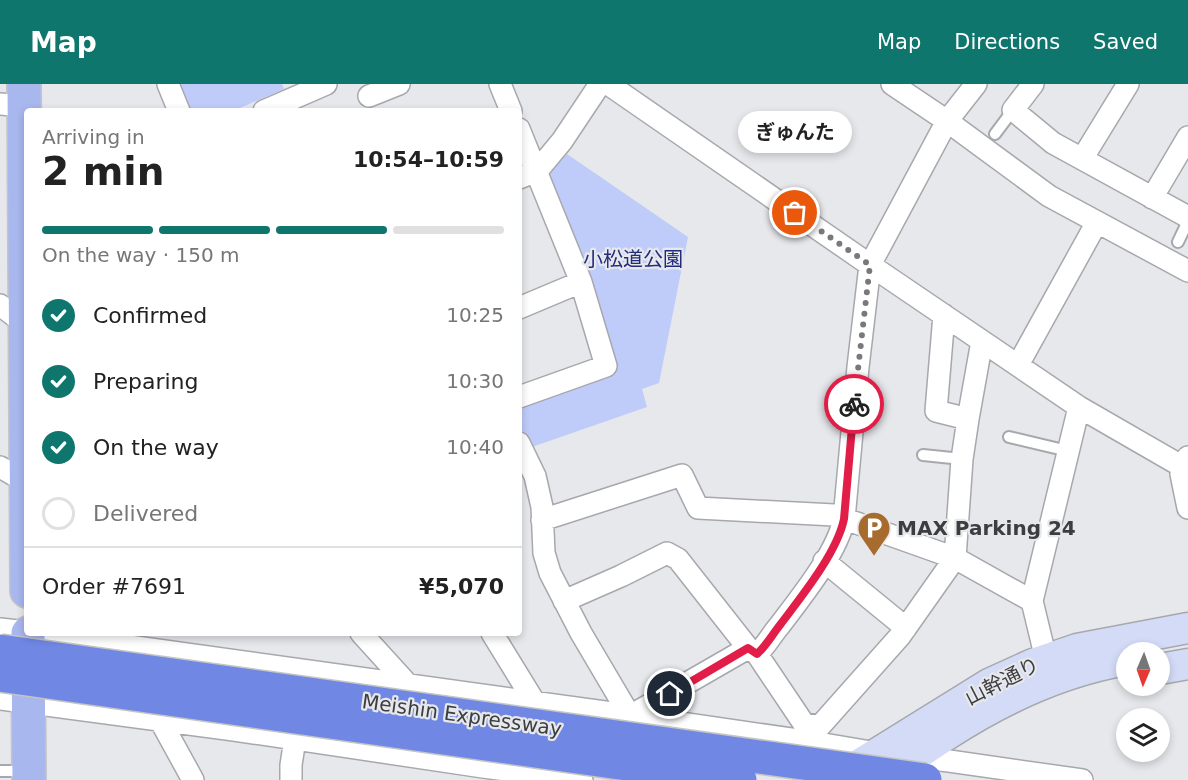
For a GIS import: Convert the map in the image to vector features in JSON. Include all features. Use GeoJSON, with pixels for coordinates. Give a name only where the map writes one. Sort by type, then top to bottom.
{"type":"FeatureCollection","features":[{"type":"Feature","properties":{"kind":"highway","name":"Meishin Expressway"},"geometry":{"type":"LineString","coordinates":[[0,651],[919,769]]}},
{"type":"Feature","properties":{"kind":"highway","name":"Meishin Expressway"},"geometry":{"type":"LineString","coordinates":[[0,675],[740,780]]}},
{"type":"Feature","properties":{"kind":"main road"},"geometry":{"type":"LineString","coordinates":[[16,98],[19,323],[24,389]]}},
{"type":"Feature","properties":{"kind":"main road"},"geometry":{"type":"LineString","coordinates":[[24,425],[13,475],[24,566]]}},
{"type":"Feature","properties":{"kind":"main road"},"geometry":{"type":"LineString","coordinates":[[19,774],[14,701],[26,636]]}},
{"type":"Feature","properties":{"kind":"street"},"geometry":{"type":"LineString","coordinates":[[168,84],[178,108]]}},
{"type":"Feature","properties":{"kind":"street"},"geometry":{"type":"LineString","coordinates":[[278,108],[297,104],[326,84]]}},
{"type":"Feature","properties":{"kind":"street"},"geometry":{"type":"LineString","coordinates":[[369,97],[399,84]]}},
{"type":"Feature","properties":{"kind":"street"},"geometry":{"type":"LineString","coordinates":[[500,84],[510,108]]}},
{"type":"Feature","properties":{"kind":"street"},"geometry":{"type":"LineString","coordinates":[[528,175],[562,141],[600,84]]}},
{"type":"Feature","properties":{"kind":"street"},"geometry":{"type":"LineString","coordinates":[[608,84],[1079,407],[1186,463],[1181,474],[1188,508]]}},
{"type":"Feature","properties":{"kind":"street"},"geometry":{"type":"LineString","coordinates":[[892,84],[947,121],[1048,196],[1188,271]]}},
{"type":"Feature","properties":{"kind":"street"},"geometry":{"type":"LineString","coordinates":[[630,716],[753,651],[804,593],[842,530],[870,265],[947,121],[976,84]]}},
{"type":"Feature","properties":{"kind":"street"},"geometry":{"type":"LineString","coordinates":[[1032,84],[1012,110],[1053,143],[1188,219]]}},
{"type":"Feature","properties":{"kind":"street"},"geometry":{"type":"LineString","coordinates":[[1082,159],[1128,84]]}},
{"type":"Feature","properties":{"kind":"street"},"geometry":{"type":"LineString","coordinates":[[1152,198],[1188,137]]}},
{"type":"Feature","properties":{"kind":"street"},"geometry":{"type":"LineString","coordinates":[[522,144],[528,175],[581,282],[606,366],[522,396]]}},
{"type":"Feature","properties":{"kind":"street"},"geometry":{"type":"LineString","coordinates":[[1018,365],[1097,222]]}},
{"type":"Feature","properties":{"kind":"street"},"geometry":{"type":"LineString","coordinates":[[522,307],[581,282]]}},
{"type":"Feature","properties":{"kind":"street"},"geometry":{"type":"LineString","coordinates":[[944,315],[936,411],[968,419]]}},
{"type":"Feature","properties":{"kind":"street"},"geometry":{"type":"LineString","coordinates":[[56,636],[403,680],[535,703],[630,716],[812,733],[906,628],[955,558],[962,459],[982,340]]}},
{"type":"Feature","properties":{"kind":"street"},"geometry":{"type":"LineString","coordinates":[[1048,666],[1032,601],[1079,407]]}},
{"type":"Feature","properties":{"kind":"street"},"geometry":{"type":"LineString","coordinates":[[522,449],[535,476],[542,507],[544,553],[550,573],[580,633],[630,716]]}},
{"type":"Feature","properties":{"kind":"street"},"geometry":{"type":"LineString","coordinates":[[542,520],[682,476],[698,508],[834,515],[955,558],[1032,601]]}},
{"type":"Feature","properties":{"kind":"street"},"geometry":{"type":"LineString","coordinates":[[564,602],[667,553],[678,558],[753,651],[812,733],[878,767]]}},
{"type":"Feature","properties":{"kind":"street"},"geometry":{"type":"LineString","coordinates":[[824,561],[906,628]]}},
{"type":"Feature","properties":{"kind":"street"},"geometry":{"type":"LineString","coordinates":[[1048,666],[1079,636],[1089,632],[1188,611]]}},
{"type":"Feature","properties":{"kind":"street","name":"山幹通り"},"geometry":{"type":"LineString","coordinates":[[1159,642],[1188,628]]}},
{"type":"Feature","properties":{"kind":"street"},"geometry":{"type":"LineString","coordinates":[[0,629],[24,633]]}},
{"type":"Feature","properties":{"kind":"street"},"geometry":{"type":"LineString","coordinates":[[364,636],[489,774]]}},
{"type":"Feature","properties":{"kind":"street"},"geometry":{"type":"LineString","coordinates":[[494,636],[535,703]]}},
{"type":"Feature","properties":{"kind":"street","name":"山幹通り"},"geometry":{"type":"LineString","coordinates":[[878,767],[989,684],[1048,666],[1091,646],[1116,646]]}},
{"type":"Feature","properties":{"kind":"street","name":"山幹通り"},"geometry":{"type":"LineString","coordinates":[[1170,646],[1188,648]]}},
{"type":"Feature","properties":{"kind":"street"},"geometry":{"type":"LineString","coordinates":[[153,650],[153,719],[193,780]]}},
{"type":"Feature","properties":{"kind":"street","name":"山幹通り"},"geometry":{"type":"LineString","coordinates":[[835,780],[878,767],[919,769],[948,734],[1048,666],[1094,667],[1116,662]]}},
{"type":"Feature","properties":{"kind":"street"},"geometry":{"type":"LineString","coordinates":[[1170,667],[1188,664]]}},
{"type":"Feature","properties":{"kind":"street"},"geometry":{"type":"LineString","coordinates":[[1048,666],[1088,683],[1116,678]]}},
{"type":"Feature","properties":{"kind":"street"},"geometry":{"type":"LineString","coordinates":[[14,701],[295,739],[489,774],[582,780]]}},
{"type":"Feature","properties":{"kind":"street"},"geometry":{"type":"LineString","coordinates":[[291,780],[295,739]]}},
{"type":"Feature","properties":{"kind":"street"},"geometry":{"type":"LineString","coordinates":[[919,769],[949,761],[1082,780]]}},
{"type":"Feature","properties":{"kind":"lane"},"geometry":{"type":"LineString","coordinates":[[995,134],[1012,110]]}},
{"type":"Feature","properties":{"kind":"lane"},"geometry":{"type":"LineString","coordinates":[[1178,242],[1188,219]]}},
{"type":"Feature","properties":{"kind":"lane"},"geometry":{"type":"LineString","coordinates":[[1010,437],[1068,451]]}},
{"type":"Feature","properties":{"kind":"lane"},"geometry":{"type":"LineString","coordinates":[[923,455],[962,459]]}},
{"type":"Feature","properties":{"kind":"green space"},"geometry":{"type":"Polygon","coordinates":[[[180,84],[282,84],[284,89],[240,108],[190,108],[180,84]]]}},
{"type":"Feature","properties":{"kind":"green space","name":"小松道公園"},"geometry":{"type":"Polygon","coordinates":[[[567,154],[688,237],[659,383],[642,389],[647,407],[529,448],[522,435],[522,401],[617,369],[582,260],[548,183],[551,171],[567,154]]]}},
{"type":"Feature","properties":{"kind":"way so far"},"geometry":{"type":"LineString","coordinates":[[795,213],[870,265],[854,404]]}},
{"type":"Feature","properties":{"kind":"place","name":"ぎゅんた"},"geometry":{"type":"Point","coordinates":[795,213]}},
{"type":"Feature","properties":{"kind":"place","name":"MAX Parking 24"},"geometry":{"type":"Point","coordinates":[874,557]}},
{"type":"Feature","properties":{"kind":"route"},"geometry":{"type":"LineString","coordinates":[[670,694],[748,648],[757,654],[804,593],[831,551],[842,530],[844,519],[854,404]]}}]}
